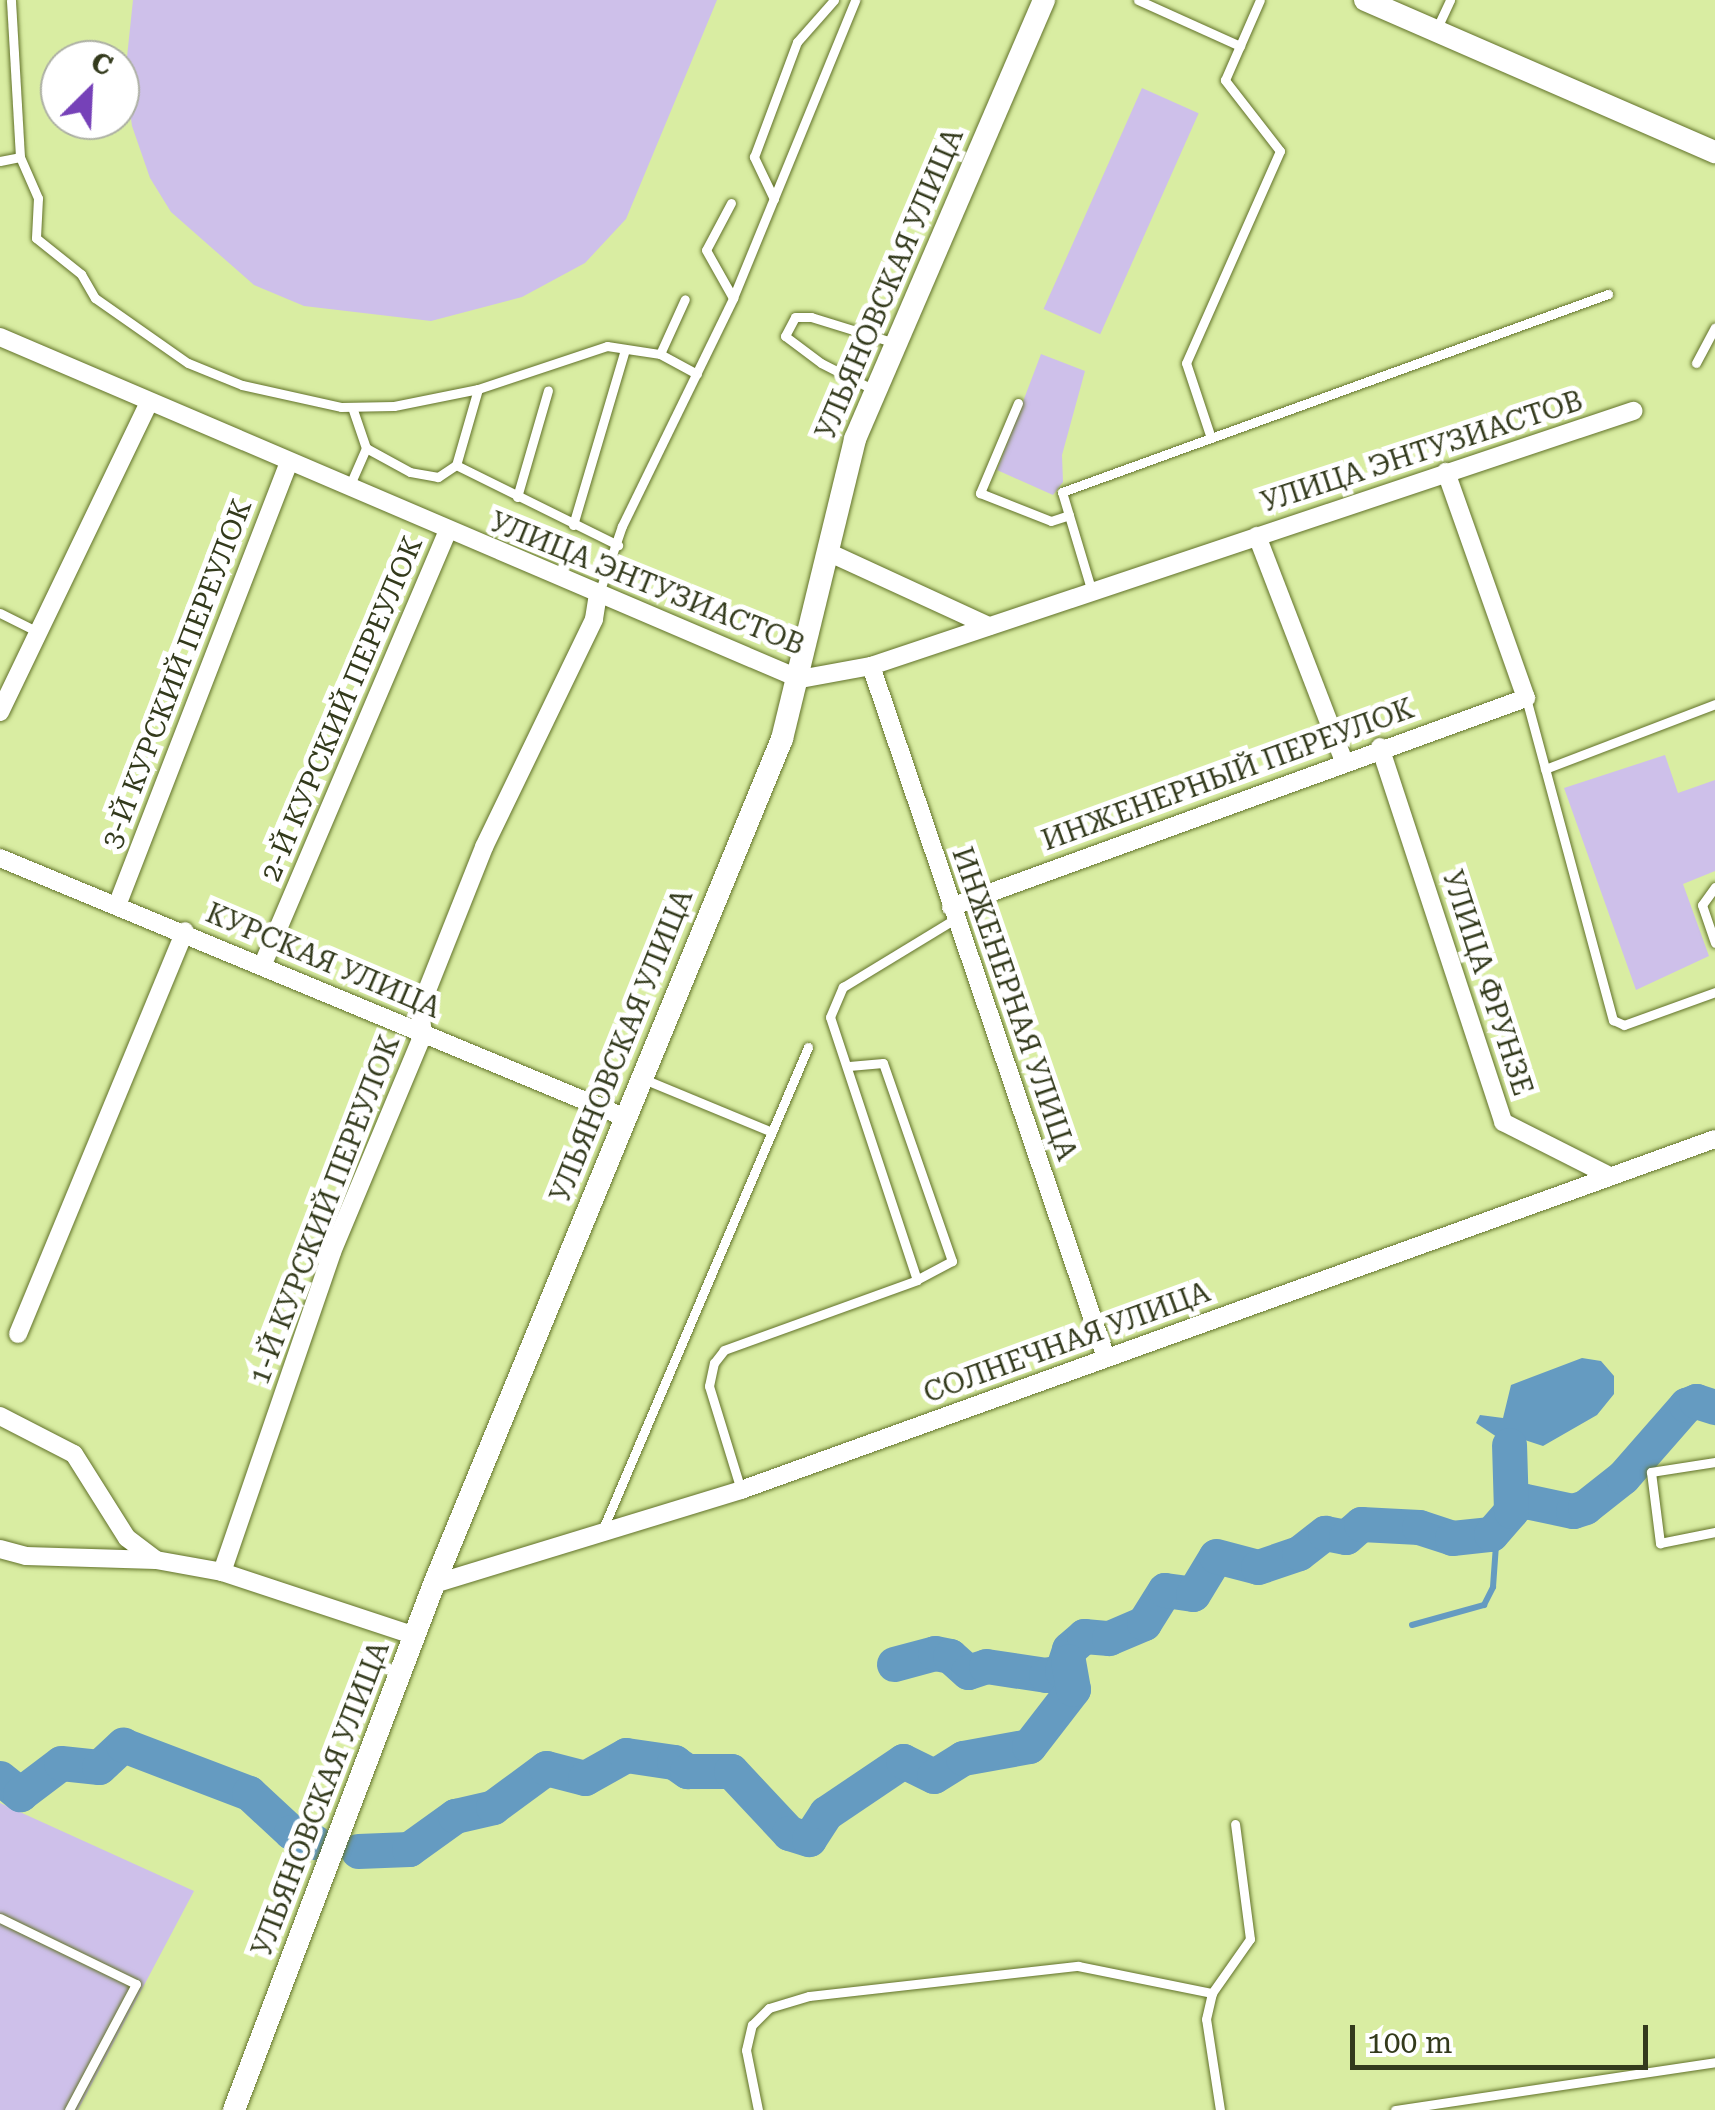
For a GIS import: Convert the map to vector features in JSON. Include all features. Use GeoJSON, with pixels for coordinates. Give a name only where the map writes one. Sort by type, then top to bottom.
{"type":"FeatureCollection","features":[{"type":"Feature","properties":{"kind":"main road","name":"УЛЬЯНОВСКАЯ УЛИЦА"},"geometry":{"type":"LineString","coordinates":[[234,2110],[434,1584],[782,739],[830,553],[846,470],[874,390],[1044,0]]}},
{"type":"Feature","properties":{"kind":"main road"},"geometry":{"type":"LineString","coordinates":[[1365,0],[1715,152]]}},
{"type":"Feature","properties":{"kind":"street","name":"УЛИЦА ЭНТУЗИАСТОВ"},"geometry":{"type":"LineString","coordinates":[[0,337],[288,465],[800,679],[871,666],[1632,411]]}},
{"type":"Feature","properties":{"kind":"street"},"geometry":{"type":"LineString","coordinates":[[0,712],[148,405]]}},
{"type":"Feature","properties":{"kind":"street","name":"3-Й КУРСКИЙ ПЕРЕУЛОК"},"geometry":{"type":"LineString","coordinates":[[118,904],[288,465]]}},
{"type":"Feature","properties":{"kind":"street"},"geometry":{"type":"LineString","coordinates":[[1446,472],[1526,698]]}},
{"type":"Feature","properties":{"kind":"street","name":"2-Й КУРСКИЙ ПЕРЕУЛОК"},"geometry":{"type":"LineString","coordinates":[[264,964],[448,531]]}},
{"type":"Feature","properties":{"kind":"street"},"geometry":{"type":"LineString","coordinates":[[1257,536],[1343,759]]}},
{"type":"Feature","properties":{"kind":"street"},"geometry":{"type":"LineString","coordinates":[[830,553],[989,626]]}},
{"type":"Feature","properties":{"kind":"street","name":"1-Й КУРСКИЙ ПЕРЕУЛОК"},"geometry":{"type":"LineString","coordinates":[[222,1572],[332,1252],[422,1034],[420,1008],[484,848],[594,619],[598,595]]}},
{"type":"Feature","properties":{"kind":"street","name":"ИНЖЕНЕРНАЯ УЛИЦА"},"geometry":{"type":"LineString","coordinates":[[871,666],[1106,1358]]}},
{"type":"Feature","properties":{"kind":"street","name":"ИНЖЕНЕРНЫЙ ПЕРЕУЛОК"},"geometry":{"type":"LineString","coordinates":[[953,913],[1343,759],[1526,698]]}},
{"type":"Feature","properties":{"kind":"street","name":"УЛИЦА ФРУНЗЕ"},"geometry":{"type":"LineString","coordinates":[[1380,747],[1504,1122],[1610,1176]]}},
{"type":"Feature","properties":{"kind":"street","name":"КУРСКАЯ УЛИЦА"},"geometry":{"type":"LineString","coordinates":[[0,858],[185,931],[624,1117]]}},
{"type":"Feature","properties":{"kind":"street"},"geometry":{"type":"LineString","coordinates":[[18,1334],[185,931]]}},
{"type":"Feature","properties":{"kind":"street","name":"СОЛНЕЧНАЯ УЛИЦА"},"geometry":{"type":"LineString","coordinates":[[434,1584],[599,1538],[741,1490],[1715,1138]]}},
{"type":"Feature","properties":{"kind":"street"},"geometry":{"type":"LineString","coordinates":[[0,1416],[74,1454],[127,1538],[156,1560]]}},
{"type":"Feature","properties":{"kind":"street"},"geometry":{"type":"LineString","coordinates":[[0,1549],[62,1559],[156,1560],[222,1572],[415,1636]]}},
{"type":"Feature","properties":{"kind":"lane"},"geometry":{"type":"LineString","coordinates":[[12,0],[20,158],[38,198],[36,238],[106,306],[211,373],[352,408],[478,389],[606,346],[660,354],[697,374]]}},
{"type":"Feature","properties":{"kind":"lane"},"geometry":{"type":"LineString","coordinates":[[774,199],[754,158],[797,42],[834,0]]}},
{"type":"Feature","properties":{"kind":"lane"},"geometry":{"type":"LineString","coordinates":[[598,595],[733,298],[855,0]]}},
{"type":"Feature","properties":{"kind":"lane"},"geometry":{"type":"LineString","coordinates":[[1138,0],[1240,46]]}},
{"type":"Feature","properties":{"kind":"lane"},"geometry":{"type":"LineString","coordinates":[[1211,438],[1186,363],[1280,151],[1225,80],[1260,0]]}},
{"type":"Feature","properties":{"kind":"lane"},"geometry":{"type":"LineString","coordinates":[[1436,30],[1450,0]]}},
{"type":"Feature","properties":{"kind":"lane"},"geometry":{"type":"LineString","coordinates":[[0,161],[20,158]]}},
{"type":"Feature","properties":{"kind":"lane"},"geometry":{"type":"LineString","coordinates":[[732,203],[706,250],[733,298]]}},
{"type":"Feature","properties":{"kind":"lane"},"geometry":{"type":"LineString","coordinates":[[1092,592],[1062,492],[1608,294]]}},
{"type":"Feature","properties":{"kind":"lane"},"geometry":{"type":"LineString","coordinates":[[660,354],[686,300]]}},
{"type":"Feature","properties":{"kind":"lane"},"geometry":{"type":"LineString","coordinates":[[874,390],[821,364],[786,336],[795,316],[895,342]]}},
{"type":"Feature","properties":{"kind":"lane"},"geometry":{"type":"LineString","coordinates":[[1696,363],[1715,328]]}},
{"type":"Feature","properties":{"kind":"lane"},"geometry":{"type":"LineString","coordinates":[[573,525],[625,350]]}},
{"type":"Feature","properties":{"kind":"lane"},"geometry":{"type":"LineString","coordinates":[[456,465],[478,389]]}},
{"type":"Feature","properties":{"kind":"lane"},"geometry":{"type":"LineString","coordinates":[[517,497],[548,390]]}},
{"type":"Feature","properties":{"kind":"lane"},"geometry":{"type":"LineString","coordinates":[[1018,403],[980,493],[1051,521],[1069,514]]}},
{"type":"Feature","properties":{"kind":"lane"},"geometry":{"type":"LineString","coordinates":[[348,490],[366,448],[352,408]]}},
{"type":"Feature","properties":{"kind":"lane"},"geometry":{"type":"LineString","coordinates":[[366,448],[426,476],[456,465],[618,544]]}},
{"type":"Feature","properties":{"kind":"lane"},"geometry":{"type":"LineString","coordinates":[[0,613],[38,632]]}},
{"type":"Feature","properties":{"kind":"lane"},"geometry":{"type":"LineString","coordinates":[[1526,698],[1613,1020],[1624,1024],[1715,992]]}},
{"type":"Feature","properties":{"kind":"lane"},"geometry":{"type":"LineString","coordinates":[[1545,769],[1715,704]]}},
{"type":"Feature","properties":{"kind":"lane"},"geometry":{"type":"LineString","coordinates":[[1715,887],[1702,905],[1715,943]]}},
{"type":"Feature","properties":{"kind":"lane"},"geometry":{"type":"LineString","coordinates":[[917,1280],[830,1016],[842,988],[953,913]]}},
{"type":"Feature","properties":{"kind":"lane"},"geometry":{"type":"LineString","coordinates":[[599,1538],[808,1046]]}},
{"type":"Feature","properties":{"kind":"lane"},"geometry":{"type":"LineString","coordinates":[[741,1490],[709,1386],[714,1362],[724,1350],[917,1280],[952,1261],[883,1063],[849,1066]]}},
{"type":"Feature","properties":{"kind":"lane"},"geometry":{"type":"LineString","coordinates":[[640,1078],[772,1132]]}},
{"type":"Feature","properties":{"kind":"lane"},"geometry":{"type":"LineString","coordinates":[[1715,1462],[1651,1472],[1660,1543],[1715,1532]]}},
{"type":"Feature","properties":{"kind":"lane"},"geometry":{"type":"LineString","coordinates":[[1220,2110],[1206,2019],[1212,1993],[1250,1939],[1235,1824]]}},
{"type":"Feature","properties":{"kind":"lane"},"geometry":{"type":"LineString","coordinates":[[0,1918],[136,1984],[69,2110]]}},
{"type":"Feature","properties":{"kind":"lane"},"geometry":{"type":"LineString","coordinates":[[758,2110],[746,2050],[752,2025],[769,2008],[809,1996],[1078,1966],[1212,1993]]}},
{"type":"Feature","properties":{"kind":"lane"},"geometry":{"type":"LineString","coordinates":[[1395,2110],[1715,2062]]}},
{"type":"Feature","properties":{"kind":"shaded area"},"geometry":{"type":"Polygon","coordinates":[[[133,0],[717,0],[626,219],[585,263],[522,297],[431,321],[304,306],[254,285],[171,212],[150,178],[137,140],[140,140],[140,40],[129,40],[133,0]]]}},
{"type":"Feature","properties":{"kind":"shaded area"},"geometry":{"type":"Polygon","coordinates":[[[1142,88],[1199,113],[1100,334],[1044,309],[1142,88]]]}},
{"type":"Feature","properties":{"kind":"shaded area"},"geometry":{"type":"Polygon","coordinates":[[[1041,354],[1085,371],[1062,455],[1063,482],[1053,495],[997,470],[1041,354]]]}},
{"type":"Feature","properties":{"kind":"shaded area"},"geometry":{"type":"Polygon","coordinates":[[[1665,755],[1678,793],[1715,780],[1715,871],[1683,884],[1709,956],[1636,990],[1564,788],[1665,755]]]}},
{"type":"Feature","properties":{"kind":"shaded area"},"geometry":{"type":"Polygon","coordinates":[[[0,1803],[194,1891],[78,2110],[0,2110],[0,1803]]]}},
{"type":"Feature","properties":{"kind":"water"},"geometry":{"type":"Polygon","coordinates":[[[1582,1358],[1601,1361],[1614,1376],[1614,1394],[1597,1415],[1543,1446],[1522,1439],[1509,1445],[1476,1423],[1480,1415],[1503,1418],[1511,1385],[1582,1358]]]}},
{"type":"Feature","properties":{"kind":"waterway"},"geometry":{"type":"LineString","coordinates":[[1511,1507],[1525,1501],[1573,1511],[1585,1507],[1623,1477],[1686,1405],[1696,1401],[1715,1407]]}},
{"type":"Feature","properties":{"kind":"waterway"},"geometry":{"type":"LineString","coordinates":[[894,1664],[935,1653],[950,1656],[968,1672],[986,1666],[1046,1675],[1062,1671],[1069,1649],[1084,1636],[1109,1638],[1144,1623],[1165,1590],[1193,1594],[1216,1556],[1258,1567],[1299,1553],[1325,1533],[1346,1537],[1361,1524],[1419,1527],[1452,1538],[1491,1534],[1511,1511],[1509,1445]]}},
{"type":"Feature","properties":{"kind":"waterway"},"geometry":{"type":"LineString","coordinates":[[1412,1625],[1484,1605],[1493,1587],[1497,1531]]}},
{"type":"Feature","properties":{"kind":"waterway"},"geometry":{"type":"LineString","coordinates":[[358,1851],[409,1849],[455,1816],[493,1807],[546,1768],[585,1778],[626,1755],[674,1762],[687,1771],[731,1771],[789,1833],[809,1839],[826,1813],[903,1761],[934,1776],[963,1758],[1029,1746],[1073,1689],[1068,1661]]}},
{"type":"Feature","properties":{"kind":"waterway"},"geometry":{"type":"LineString","coordinates":[[0,1778],[20,1794],[61,1763],[99,1767],[123,1745],[249,1793],[291,1832],[315,1842]]}}]}
